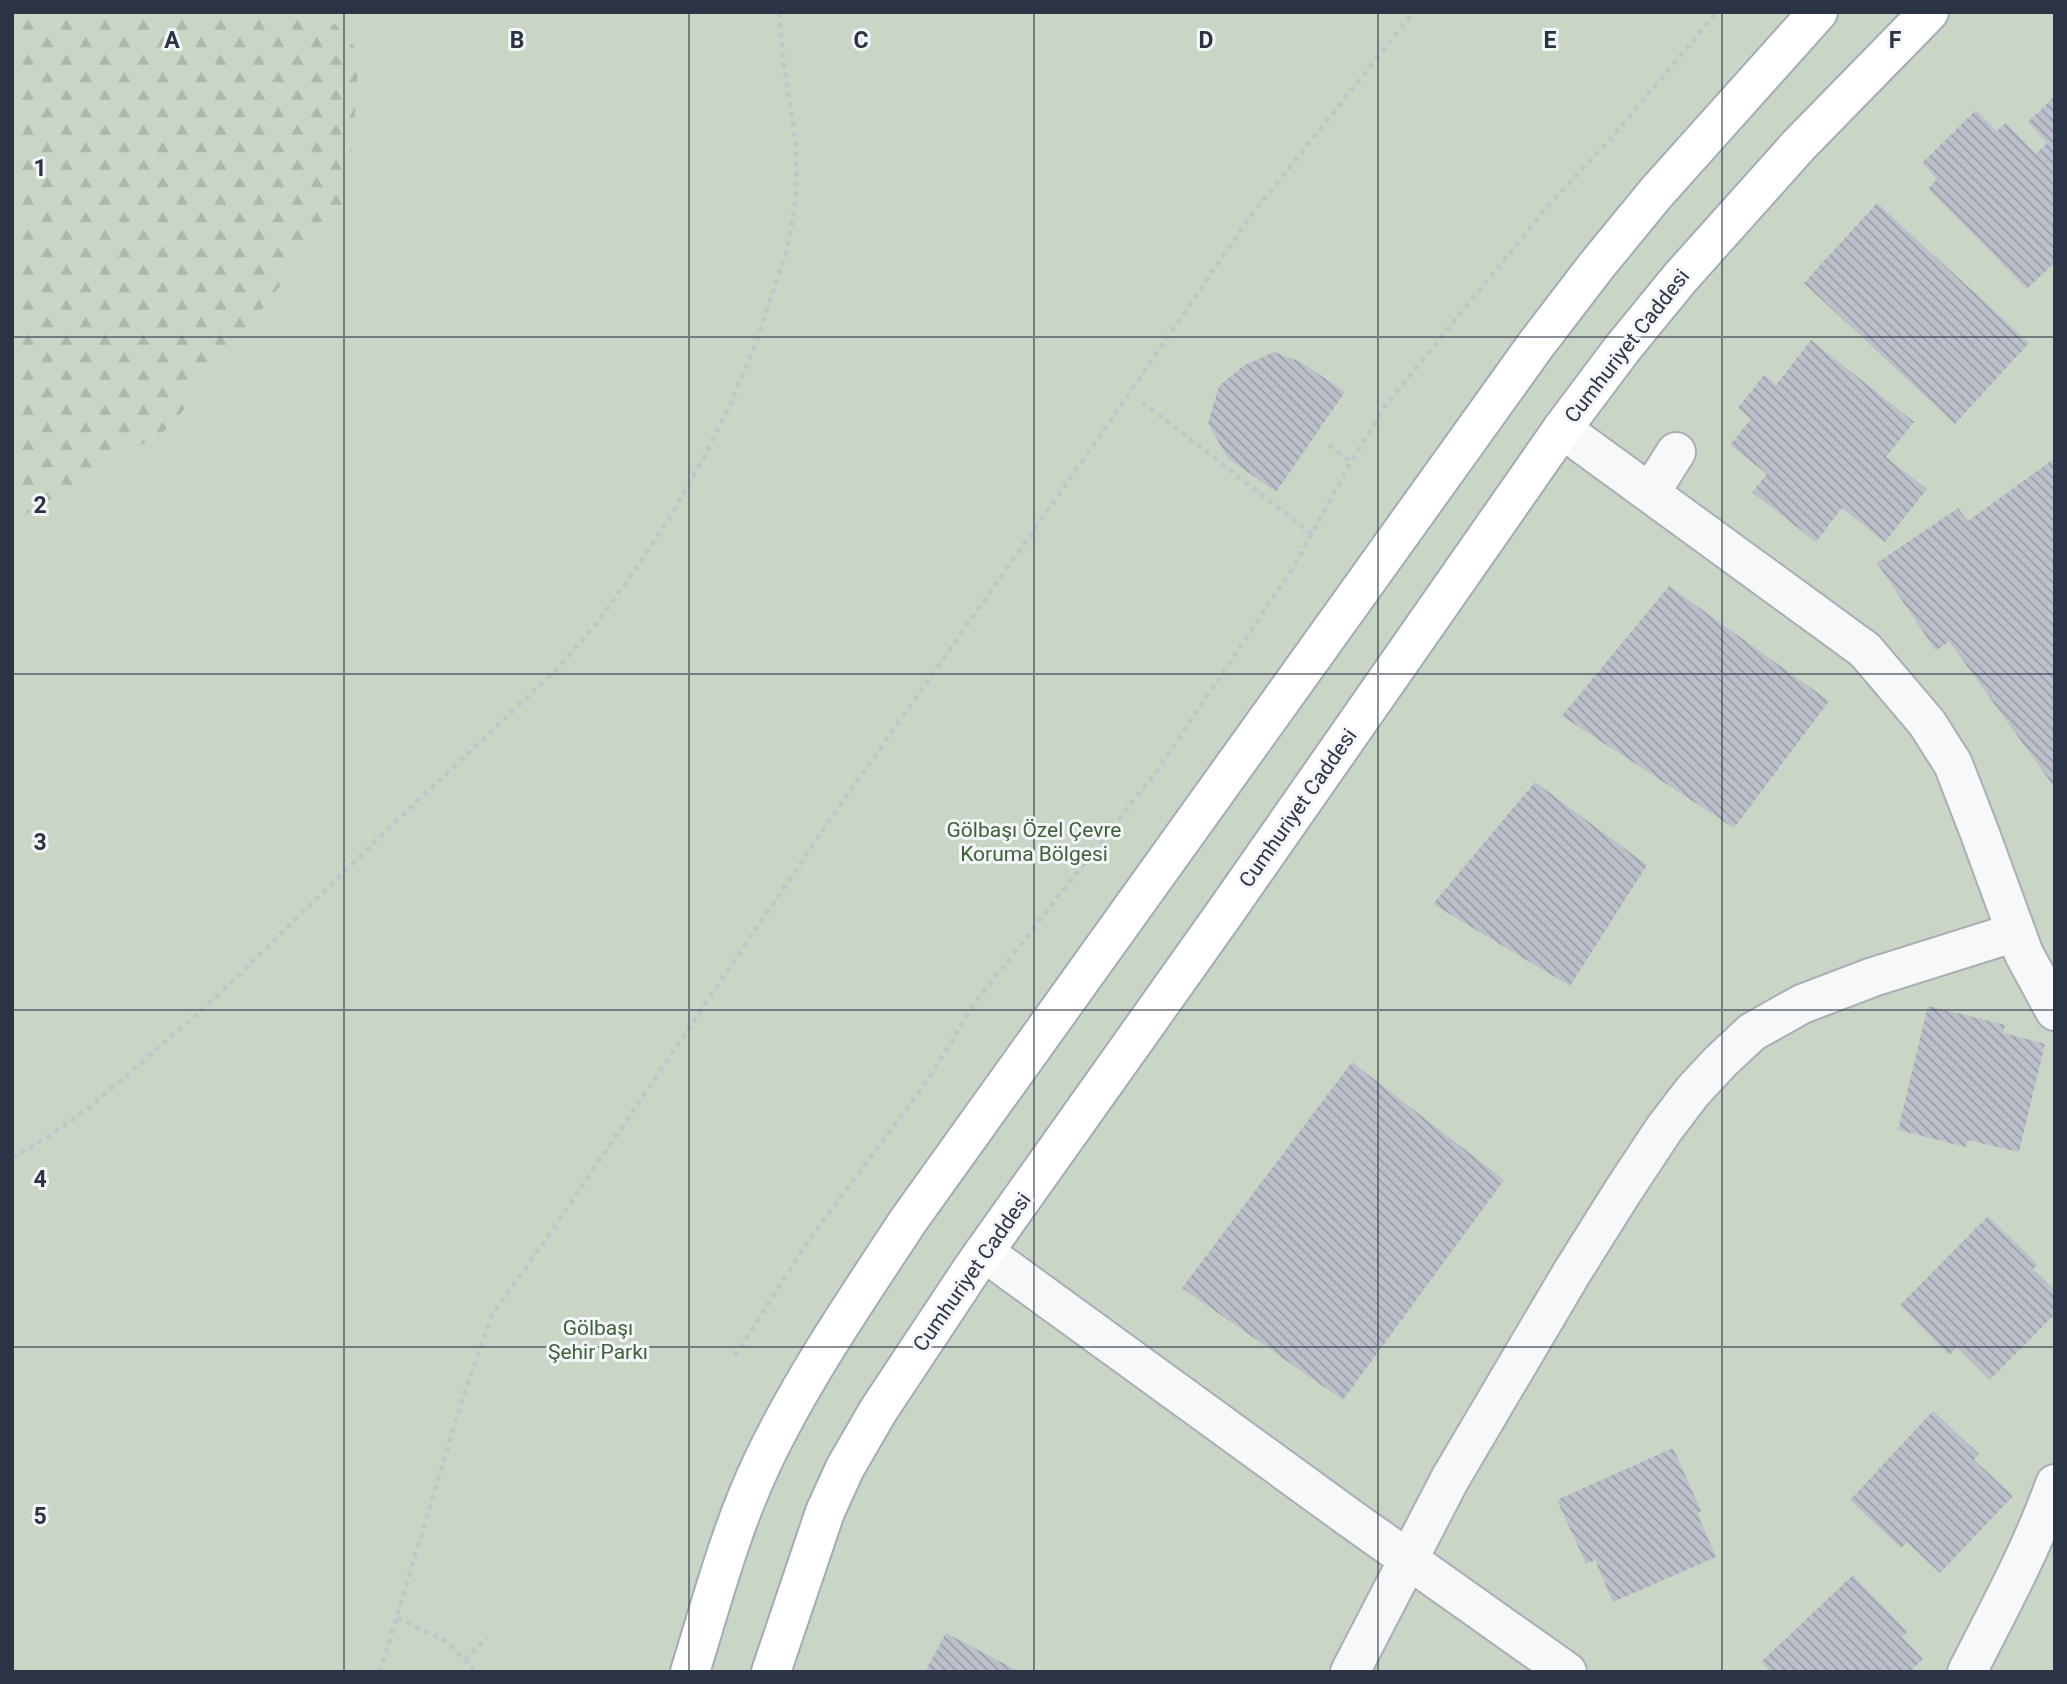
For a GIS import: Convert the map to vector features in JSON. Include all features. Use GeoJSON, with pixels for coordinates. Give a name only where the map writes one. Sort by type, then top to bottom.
{"type":"FeatureCollection","features":[{"type":"Feature","properties":{"kind":"main road"},"geometry":{"type":"LineString","coordinates":[[690,1672],[733,1537],[762,1462],[845,1317],[908,1221],[1535,346],[1656,193],[1818,12]]}},
{"type":"Feature","properties":{"kind":"main road","name":"Cumhuriyet Caddesi"},"geometry":{"type":"LineString","coordinates":[[771,1672],[817,1536],[845,1468],[885,1399],[984,1252],[1224,914],[1562,429],[1622,349],[1680,278],[1798,146],[1929,12]]}},
{"type":"Feature","properties":{"kind":"street"},"geometry":{"type":"LineString","coordinates":[[1562,429],[1865,650],[1927,723],[1952,764],[1979,831],[2032,945],[2055,1011]]}},
{"type":"Feature","properties":{"kind":"street"},"geometry":{"type":"LineString","coordinates":[[1650,493],[1676,452]]}},
{"type":"Feature","properties":{"kind":"street"},"geometry":{"type":"LineString","coordinates":[[1350,1672],[1450,1479],[1571,1274],[1664,1129],[1693,1091],[1720,1062],[1752,1032],[1802,1004],[1873,977],[2032,945]]}},
{"type":"Feature","properties":{"kind":"street"},"geometry":{"type":"LineString","coordinates":[[984,1252],[1567,1672]]}},
{"type":"Feature","properties":{"kind":"street"},"geometry":{"type":"LineString","coordinates":[[1967,1672],[2004,1600],[2055,1484]]}},
{"type":"Feature","properties":{"kind":"path"},"geometry":{"type":"LineString","coordinates":[[12,1157],[54,1133],[90,1107],[212,1001],[558,668],[600,619],[638,566],[686,489],[733,398],[757,340],[787,250],[797,181],[796,145],[779,12]]}},
{"type":"Feature","properties":{"kind":"path"},"geometry":{"type":"LineString","coordinates":[[380,1672],[461,1400],[492,1315],[825,827],[1086,456],[1252,214],[1414,12]]}},
{"type":"Feature","properties":{"kind":"path"},"geometry":{"type":"LineString","coordinates":[[734,1356],[808,1241],[929,1078],[977,1000],[1157,771],[1295,565],[1385,406],[1549,205],[1612,137],[1717,12]]}},
{"type":"Feature","properties":{"kind":"path"},"geometry":{"type":"LineString","coordinates":[[1142,402],[1312,534]]}},
{"type":"Feature","properties":{"kind":"path"},"geometry":{"type":"LineString","coordinates":[[1329,445],[1351,463]]}},
{"type":"Feature","properties":{"kind":"path"},"geometry":{"type":"LineString","coordinates":[[397,1618],[446,1641],[472,1667],[473,1672]]}},
{"type":"Feature","properties":{"kind":"path"},"geometry":{"type":"LineString","coordinates":[[465,1660],[488,1636]]}},
{"type":"Feature","properties":{"kind":"green space","name":"Gölbaşı Özel Çevre Koruma Bölgesi"},"geometry":{"type":"Polygon","coordinates":[[[12,12],[2055,12],[2055,1672],[12,1672],[12,12]]]}},
{"type":"Feature","properties":{"kind":"green space"},"geometry":{"type":"Polygon","coordinates":[[[12,12],[327,12],[359,52],[345,203],[170,427],[12,522],[12,12]]]}},
{"type":"Feature","properties":{"kind":"building"},"geometry":{"type":"Polygon","coordinates":[[[2055,96],[2055,262],[2027,289],[1928,189],[1937,179],[1922,163],[1976,110],[1997,131],[2006,123],[2036,154],[2047,143],[2028,122],[2055,96]]]}},
{"type":"Feature","properties":{"kind":"building"},"geometry":{"type":"Polygon","coordinates":[[[1877,203],[2029,343],[1955,424],[1804,283],[1877,203]]]}},
{"type":"Feature","properties":{"kind":"building"},"geometry":{"type":"Polygon","coordinates":[[[1811,340],[1914,422],[1886,457],[1927,489],[1885,542],[1842,508],[1816,542],[1752,492],[1767,474],[1730,445],[1751,419],[1738,408],[1764,375],[1776,385],[1811,340]]]}},
{"type":"Feature","properties":{"kind":"building"},"geometry":{"type":"Polygon","coordinates":[[[1274,352],[1301,362],[1345,392],[1276,492],[1228,458],[1208,424],[1219,386],[1243,366],[1274,352]]]}},
{"type":"Feature","properties":{"kind":"building"},"geometry":{"type":"Polygon","coordinates":[[[2055,458],[2055,788],[1949,641],[1936,651],[1877,563],[1958,508],[1968,521],[2055,458]]]}},
{"type":"Feature","properties":{"kind":"building"},"geometry":{"type":"Polygon","coordinates":[[[1669,586],[1829,701],[1734,828],[1562,716],[1669,586]]]}},
{"type":"Feature","properties":{"kind":"building"},"geometry":{"type":"Polygon","coordinates":[[[1535,782],[1647,865],[1570,986],[1433,904],[1535,782]]]}},
{"type":"Feature","properties":{"kind":"building"},"geometry":{"type":"Polygon","coordinates":[[[1928,1006],[2005,1025],[2003,1033],[2045,1044],[2019,1152],[1968,1140],[1966,1147],[1898,1130],[1928,1006]]]}},
{"type":"Feature","properties":{"kind":"building"},"geometry":{"type":"Polygon","coordinates":[[[1352,1062],[1504,1180],[1343,1400],[1182,1288],[1352,1062]]]}},
{"type":"Feature","properties":{"kind":"building"},"geometry":{"type":"Polygon","coordinates":[[[1988,1216],[2038,1265],[2033,1269],[2055,1290],[2055,1314],[1990,1380],[1957,1347],[1949,1355],[1900,1305],[1988,1216]]]}},
{"type":"Feature","properties":{"kind":"building"},"geometry":{"type":"Polygon","coordinates":[[[1933,1411],[1979,1454],[1974,1460],[2013,1496],[1940,1573],[1907,1542],[1901,1548],[1850,1500],[1933,1411]]]}},
{"type":"Feature","properties":{"kind":"building"},"geometry":{"type":"Polygon","coordinates":[[[1673,1448],[1701,1511],[1697,1513],[1716,1557],[1613,1602],[1595,1560],[1586,1564],[1557,1500],[1673,1448]]]}},
{"type":"Feature","properties":{"kind":"building"},"geometry":{"type":"Polygon","coordinates":[[[1853,1575],[1907,1632],[1902,1637],[1923,1659],[1910,1672],[1771,1672],[1761,1662],[1853,1575]]]}},
{"type":"Feature","properties":{"kind":"building"},"geometry":{"type":"Polygon","coordinates":[[[946,1633],[1020,1672],[925,1672],[946,1633]]]}},
{"type":"Feature","properties":{"kind":"park label","name":"Gölbaşı Şehir Parkı"},"geometry":{"type":"Point","coordinates":[598,1340]}}]}
